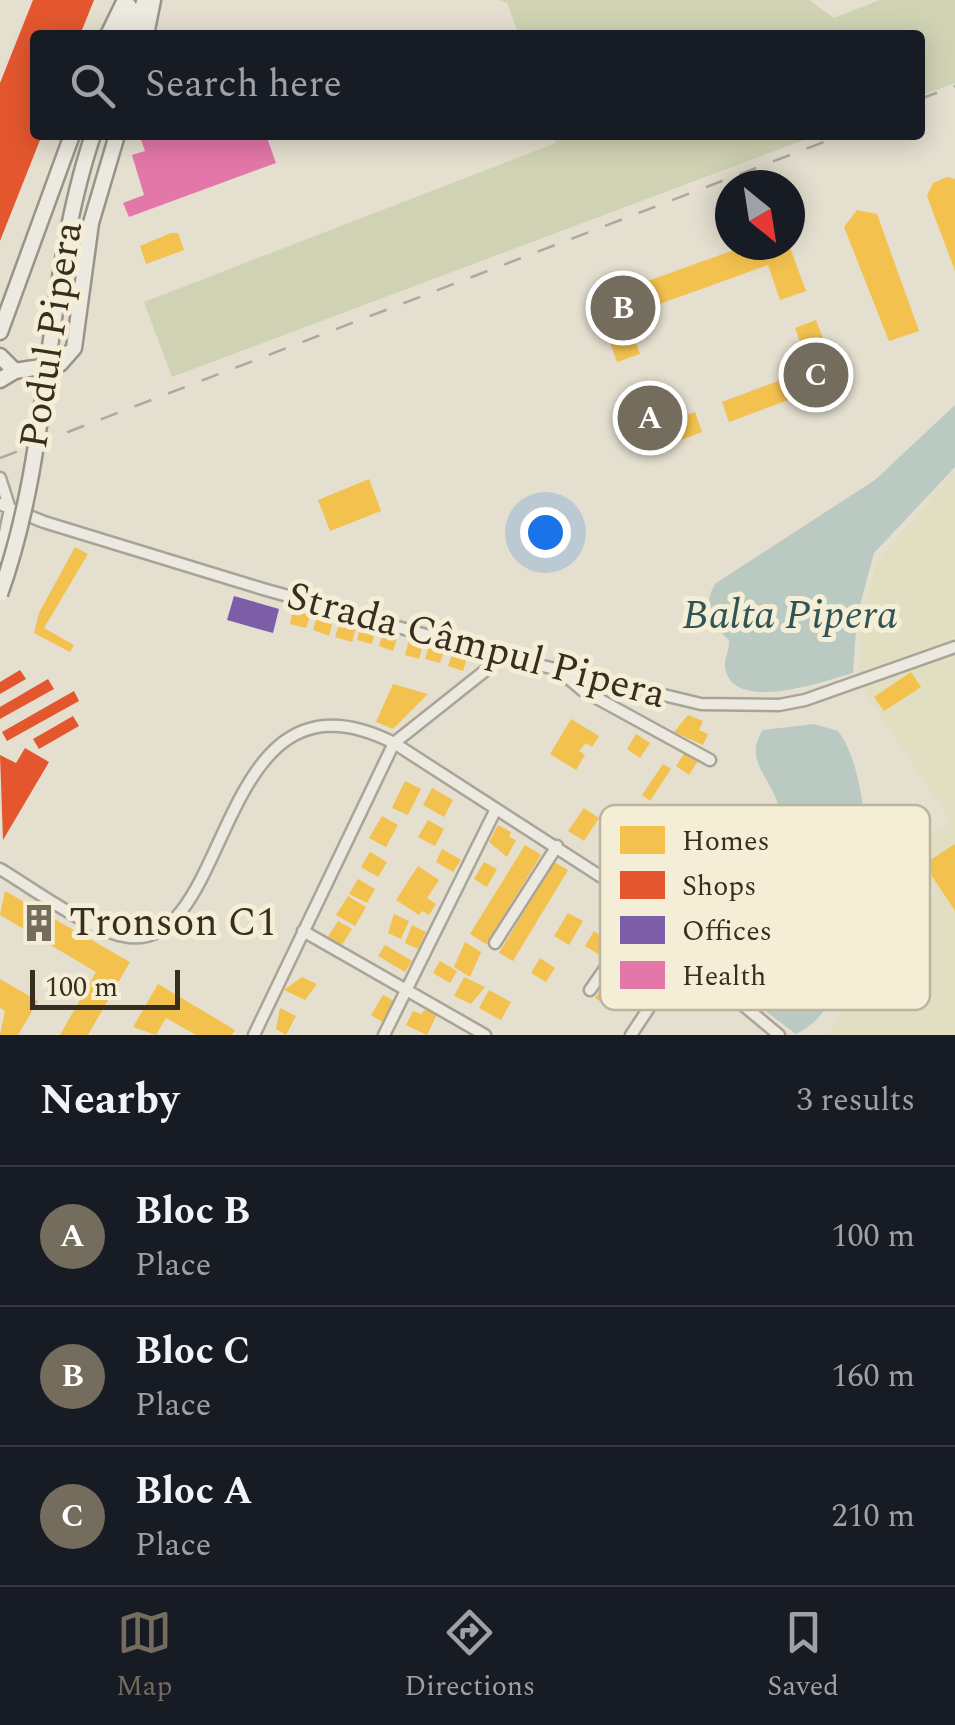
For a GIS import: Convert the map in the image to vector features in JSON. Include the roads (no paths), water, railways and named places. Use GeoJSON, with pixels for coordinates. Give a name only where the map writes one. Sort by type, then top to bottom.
{"type":"FeatureCollection","features":[{"type":"Feature","properties":{"kind":"main road"},"geometry":{"type":"LineString","coordinates":[[111,30],[128,0]]}},
{"type":"Feature","properties":{"kind":"main road"},"geometry":{"type":"LineString","coordinates":[[122,30],[128,0]]}},
{"type":"Feature","properties":{"kind":"main road"},"geometry":{"type":"LineString","coordinates":[[133,30],[145,0]]}},
{"type":"Feature","properties":{"kind":"main road"},"geometry":{"type":"LineString","coordinates":[[147,30],[153,0]]}},
{"type":"Feature","properties":{"kind":"main road"},"geometry":{"type":"LineString","coordinates":[[0,332],[70,140]]}},
{"type":"Feature","properties":{"kind":"main road","name":"Podul Pipera"},"geometry":{"type":"LineString","coordinates":[[0,594],[28,496],[64,234],[92,140]]}},
{"type":"Feature","properties":{"kind":"main road"},"geometry":{"type":"LineString","coordinates":[[0,380],[15,370],[60,364],[74,348],[91,223],[116,140]]}},
{"type":"Feature","properties":{"kind":"main road"},"geometry":{"type":"LineString","coordinates":[[0,356],[15,370]]}},
{"type":"Feature","properties":{"kind":"street"},"geometry":{"type":"LineString","coordinates":[[0,478],[5,507],[0,557]]}},
{"type":"Feature","properties":{"kind":"street","name":"Strada Câmpul Pipera"},"geometry":{"type":"LineString","coordinates":[[5,507],[245,583],[686,702],[779,705],[834,692],[955,647]]}},
{"type":"Feature","properties":{"kind":"street"},"geometry":{"type":"LineString","coordinates":[[257,1034],[394,743],[486,670],[497,654]]}},
{"type":"Feature","properties":{"kind":"street"},"geometry":{"type":"LineString","coordinates":[[558,670],[582,690],[710,760]]}},
{"type":"Feature","properties":{"kind":"street"},"geometry":{"type":"LineString","coordinates":[[0,869],[114,934],[130,938],[159,933],[184,907],[255,770],[281,744],[313,728],[333,728],[360,730],[394,743],[600,876]]}},
{"type":"Feature","properties":{"kind":"street"},"geometry":{"type":"LineString","coordinates":[[384,1035],[496,808]]}},
{"type":"Feature","properties":{"kind":"street"},"geometry":{"type":"LineString","coordinates":[[495,943],[558,846]]}},
{"type":"Feature","properties":{"kind":"street"},"geometry":{"type":"LineString","coordinates":[[303,931],[485,1035]]}},
{"type":"Feature","properties":{"kind":"street"},"geometry":{"type":"LineString","coordinates":[[590,990],[600,976]]}},
{"type":"Feature","properties":{"kind":"street"},"geometry":{"type":"LineString","coordinates":[[631,1035],[647,1010]]}},
{"type":"Feature","properties":{"kind":"street"},"geometry":{"type":"LineString","coordinates":[[750,1010],[779,1035]]}},
{"type":"Feature","properties":{"kind":"water","name":"Balta Pipera"},"geometry":{"type":"Polygon","coordinates":[[[955,405],[955,467],[874,553],[857,616],[853,673],[804,687],[765,692],[734,684],[725,668],[729,640],[710,613],[716,583],[875,480],[955,405]]]}},
{"type":"Feature","properties":{"kind":"water"},"geometry":{"type":"Polygon","coordinates":[[[814,724],[838,731],[853,760],[862,805],[778,805],[756,752],[763,730],[814,724]]]}},
{"type":"Feature","properties":{"kind":"water"},"geometry":{"type":"Polygon","coordinates":[[[764,1010],[824,1010],[796,1034],[764,1010]]]}},
{"type":"Feature","properties":{"kind":"railway"},"geometry":{"type":"LineString","coordinates":[[925,97],[955,86]]}},
{"type":"Feature","properties":{"kind":"railway"},"geometry":{"type":"LineString","coordinates":[[0,458],[829,140]]}},
{"type":"Feature","properties":{"kind":"place","name":"Bloc C"},"geometry":{"type":"Point","coordinates":[623,308]}},
{"type":"Feature","properties":{"kind":"place","name":"Bloc A"},"geometry":{"type":"Point","coordinates":[816,375]}},
{"type":"Feature","properties":{"kind":"place","name":"Bloc B"},"geometry":{"type":"Point","coordinates":[650,418]}},
{"type":"Feature","properties":{"kind":"place","name":"Tronson C1"},"geometry":{"type":"Point","coordinates":[39,923]}}]}
